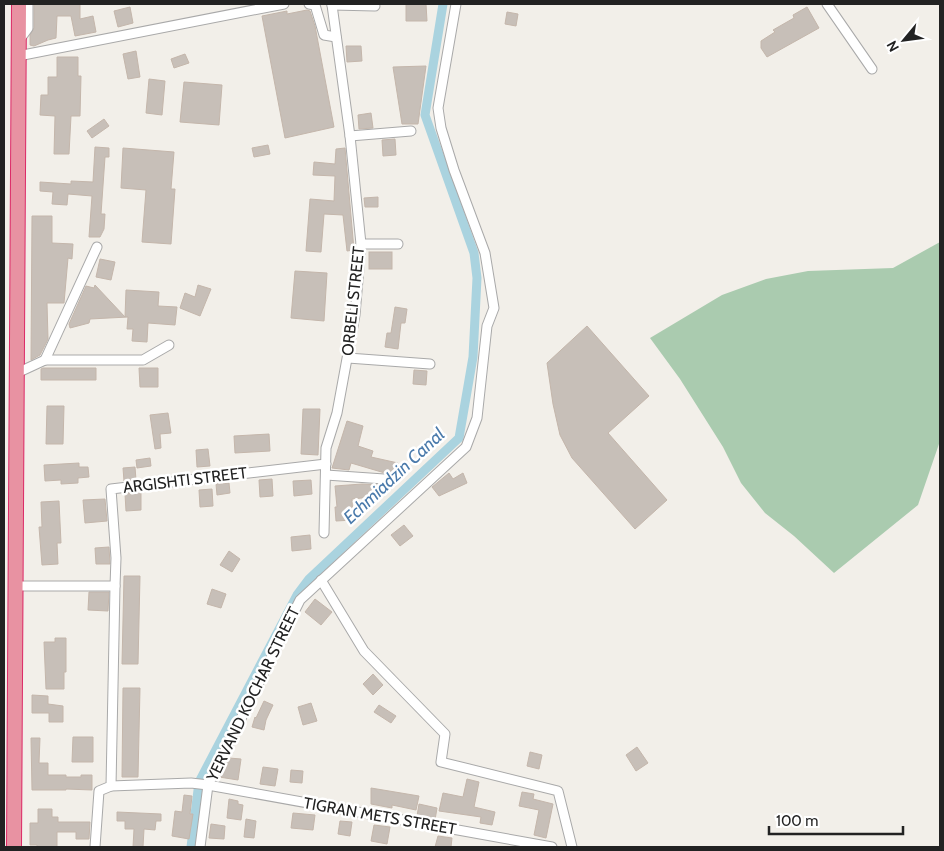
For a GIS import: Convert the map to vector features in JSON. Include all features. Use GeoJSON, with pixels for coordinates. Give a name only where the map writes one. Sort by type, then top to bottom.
{"type":"FeatureCollection","features":[{"type":"Feature","properties":{"kind":"highway"},"geometry":{"type":"LineString","coordinates":[[14,847],[18,4]]}},
{"type":"Feature","properties":{"kind":"street"},"geometry":{"type":"LineString","coordinates":[[18,42],[28,28],[28,4]]}},
{"type":"Feature","properties":{"kind":"street"},"geometry":{"type":"LineString","coordinates":[[18,56],[284,4]]}},
{"type":"Feature","properties":{"kind":"street"},"geometry":{"type":"LineString","coordinates":[[309,4],[315,5],[324,35],[336,37]]}},
{"type":"Feature","properties":{"kind":"street","name":"YERVAND KOCHAR STREET"},"geometry":{"type":"LineString","coordinates":[[200,847],[208,784],[300,600],[466,447],[477,418],[487,326],[494,308],[485,252],[451,162],[440,128],[438,108],[456,4]]}},
{"type":"Feature","properties":{"kind":"street"},"geometry":{"type":"LineString","coordinates":[[827,4],[872,70]]}},
{"type":"Feature","properties":{"kind":"street"},"geometry":{"type":"LineString","coordinates":[[331,5],[375,6]]}},
{"type":"Feature","properties":{"kind":"street","name":"ORBELI STREET"},"geometry":{"type":"LineString","coordinates":[[324,533],[326,448],[337,413],[356,315],[361,244],[350,136],[331,5]]}},
{"type":"Feature","properties":{"kind":"street"},"geometry":{"type":"LineString","coordinates":[[350,136],[411,131]]}},
{"type":"Feature","properties":{"kind":"street"},"geometry":{"type":"LineString","coordinates":[[361,244],[398,244]]}},
{"type":"Feature","properties":{"kind":"street"},"geometry":{"type":"LineString","coordinates":[[45,360],[97,247]]}},
{"type":"Feature","properties":{"kind":"street"},"geometry":{"type":"LineString","coordinates":[[17,373],[45,360],[143,360],[169,344]]}},
{"type":"Feature","properties":{"kind":"street"},"geometry":{"type":"LineString","coordinates":[[348,358],[430,364]]}},
{"type":"Feature","properties":{"kind":"street","name":"ARGISHTI STREET"},"geometry":{"type":"LineString","coordinates":[[115,586],[116,558],[111,489],[326,464]]}},
{"type":"Feature","properties":{"kind":"street"},"geometry":{"type":"LineString","coordinates":[[326,475],[384,479]]}},
{"type":"Feature","properties":{"kind":"street"},"geometry":{"type":"LineString","coordinates":[[321,580],[364,651],[445,734],[441,762],[558,791],[572,847]]}},
{"type":"Feature","properties":{"kind":"street"},"geometry":{"type":"LineString","coordinates":[[16,586],[115,586],[111,786],[98,791],[95,847]]}},
{"type":"Feature","properties":{"kind":"street","name":"TIGRAN METS STREET"},"geometry":{"type":"LineString","coordinates":[[111,786],[208,784],[552,847]]}},
{"type":"Feature","properties":{"kind":"green space"},"geometry":{"type":"Polygon","coordinates":[[[940,242],[940,441],[918,505],[834,573],[794,536],[765,513],[741,483],[723,447],[680,379],[650,338],[722,295],[766,279],[808,271],[893,268],[940,242]]]}},
{"type":"Feature","properties":{"kind":"building"},"geometry":{"type":"Polygon","coordinates":[[[34,4],[80,4],[80,19],[93,16],[96,32],[75,36],[71,16],[57,16],[56,38],[34,46],[30,45],[30,35],[34,28],[34,4]]]}},
{"type":"Feature","properties":{"kind":"building"},"geometry":{"type":"Polygon","coordinates":[[[406,4],[426,4],[427,21],[406,21],[406,4]]]}},
{"type":"Feature","properties":{"kind":"building"},"geometry":{"type":"Polygon","coordinates":[[[130,7],[133,23],[118,27],[114,11],[130,7]]]}},
{"type":"Feature","properties":{"kind":"building"},"geometry":{"type":"Polygon","coordinates":[[[807,7],[819,28],[767,57],[761,48],[761,41],[775,32],[773,30],[794,18],[793,15],[807,7]]]}},
{"type":"Feature","properties":{"kind":"building"},"geometry":{"type":"Polygon","coordinates":[[[287,11],[287,14],[310,11],[315,26],[334,127],[285,138],[262,16],[287,11]]]}},
{"type":"Feature","properties":{"kind":"building"},"geometry":{"type":"Polygon","coordinates":[[[507,12],[518,14],[516,26],[505,24],[507,12]]]}},
{"type":"Feature","properties":{"kind":"building"},"geometry":{"type":"Polygon","coordinates":[[[346,46],[361,46],[362,61],[347,62],[346,46]]]}},
{"type":"Feature","properties":{"kind":"building"},"geometry":{"type":"Polygon","coordinates":[[[136,51],[140,77],[128,79],[123,54],[136,51]]]}},
{"type":"Feature","properties":{"kind":"building"},"geometry":{"type":"Polygon","coordinates":[[[185,54],[189,63],[174,68],[171,59],[185,54]]]}},
{"type":"Feature","properties":{"kind":"building"},"geometry":{"type":"Polygon","coordinates":[[[57,57],[78,57],[78,76],[81,76],[80,116],[71,116],[69,154],[54,154],[55,116],[40,115],[41,95],[48,95],[48,77],[57,77],[57,57]]]}},
{"type":"Feature","properties":{"kind":"building"},"geometry":{"type":"Polygon","coordinates":[[[426,66],[418,124],[402,124],[393,67],[426,66]]]}},
{"type":"Feature","properties":{"kind":"building"},"geometry":{"type":"Polygon","coordinates":[[[149,79],[165,81],[162,115],[146,113],[149,79]]]}},
{"type":"Feature","properties":{"kind":"building"},"geometry":{"type":"Polygon","coordinates":[[[184,82],[222,85],[219,125],[180,122],[184,82]]]}},
{"type":"Feature","properties":{"kind":"building"},"geometry":{"type":"Polygon","coordinates":[[[371,113],[373,128],[359,129],[358,115],[371,113]]]}},
{"type":"Feature","properties":{"kind":"building"},"geometry":{"type":"Polygon","coordinates":[[[104,119],[109,126],[92,138],[87,131],[104,119]]]}},
{"type":"Feature","properties":{"kind":"building"},"geometry":{"type":"Polygon","coordinates":[[[395,139],[396,155],[383,156],[382,140],[395,139]]]}},
{"type":"Feature","properties":{"kind":"building"},"geometry":{"type":"Polygon","coordinates":[[[268,145],[270,154],[254,157],[252,148],[268,145]]]}},
{"type":"Feature","properties":{"kind":"building"},"geometry":{"type":"Polygon","coordinates":[[[95,147],[109,148],[109,157],[105,157],[101,214],[105,214],[104,229],[100,237],[89,237],[92,196],[68,194],[67,205],[52,204],[53,192],[40,191],[40,182],[71,184],[71,181],[93,182],[95,147]]]}},
{"type":"Feature","properties":{"kind":"building"},"geometry":{"type":"Polygon","coordinates":[[[123,148],[174,152],[171,189],[175,189],[171,244],[142,242],[146,190],[121,188],[123,148]]]}},
{"type":"Feature","properties":{"kind":"building"},"geometry":{"type":"Polygon","coordinates":[[[345,148],[354,250],[347,251],[343,215],[324,214],[321,252],[306,251],[310,199],[334,201],[335,176],[313,175],[314,162],[335,164],[336,149],[345,148]]]}},
{"type":"Feature","properties":{"kind":"building"},"geometry":{"type":"Polygon","coordinates":[[[378,197],[378,207],[365,207],[364,198],[378,197]]]}},
{"type":"Feature","properties":{"kind":"building"},"geometry":{"type":"Polygon","coordinates":[[[32,216],[52,216],[52,243],[73,244],[72,259],[68,258],[64,303],[47,303],[48,339],[40,355],[31,360],[32,216]]]}},
{"type":"Feature","properties":{"kind":"building"},"geometry":{"type":"Polygon","coordinates":[[[369,252],[392,252],[392,269],[369,269],[369,252]]]}},
{"type":"Feature","properties":{"kind":"building"},"geometry":{"type":"Polygon","coordinates":[[[100,259],[115,262],[111,280],[96,277],[100,259]]]}},
{"type":"Feature","properties":{"kind":"building"},"geometry":{"type":"Polygon","coordinates":[[[295,271],[327,273],[324,321],[291,318],[295,271]]]}},
{"type":"Feature","properties":{"kind":"building"},"geometry":{"type":"Polygon","coordinates":[[[95,285],[125,317],[126,290],[159,292],[158,306],[177,307],[175,325],[148,323],[147,342],[132,341],[133,329],[127,329],[128,317],[90,319],[89,323],[70,328],[69,324],[86,286],[94,288],[95,285]]]}},
{"type":"Feature","properties":{"kind":"building"},"geometry":{"type":"Polygon","coordinates":[[[198,285],[211,289],[200,316],[180,308],[185,293],[195,297],[198,285]]]}},
{"type":"Feature","properties":{"kind":"building"},"geometry":{"type":"Polygon","coordinates":[[[395,307],[407,309],[405,323],[401,323],[398,349],[385,347],[387,333],[391,333],[395,307]]]}},
{"type":"Feature","properties":{"kind":"building"},"geometry":{"type":"Polygon","coordinates":[[[587,326],[649,396],[608,433],[667,500],[635,529],[572,458],[560,435],[547,363],[587,326]]]}},
{"type":"Feature","properties":{"kind":"building"},"geometry":{"type":"Polygon","coordinates":[[[96,368],[96,380],[41,380],[41,369],[96,368]]]}},
{"type":"Feature","properties":{"kind":"building"},"geometry":{"type":"Polygon","coordinates":[[[139,368],[158,368],[158,387],[140,387],[139,368]]]}},
{"type":"Feature","properties":{"kind":"building"},"geometry":{"type":"Polygon","coordinates":[[[414,370],[427,371],[426,385],[413,384],[414,370]]]}},
{"type":"Feature","properties":{"kind":"building"},"geometry":{"type":"Polygon","coordinates":[[[47,406],[64,406],[63,444],[46,444],[47,406]]]}},
{"type":"Feature","properties":{"kind":"building"},"geometry":{"type":"Polygon","coordinates":[[[303,409],[320,409],[318,455],[301,454],[303,409]]]}},
{"type":"Feature","properties":{"kind":"building"},"geometry":{"type":"Polygon","coordinates":[[[168,413],[171,433],[160,434],[161,448],[155,449],[150,415],[168,413]]]}},
{"type":"Feature","properties":{"kind":"building"},"geometry":{"type":"Polygon","coordinates":[[[347,421],[363,426],[358,446],[373,451],[371,457],[398,463],[395,476],[351,463],[349,470],[332,468],[347,421]]]}},
{"type":"Feature","properties":{"kind":"building"},"geometry":{"type":"Polygon","coordinates":[[[269,434],[270,451],[235,453],[234,436],[269,434]]]}},
{"type":"Feature","properties":{"kind":"building"},"geometry":{"type":"Polygon","coordinates":[[[208,449],[210,466],[197,467],[196,450],[208,449]]]}},
{"type":"Feature","properties":{"kind":"building"},"geometry":{"type":"Polygon","coordinates":[[[150,458],[151,466],[137,468],[136,460],[150,458]]]}},
{"type":"Feature","properties":{"kind":"building"},"geometry":{"type":"Polygon","coordinates":[[[79,463],[79,467],[88,467],[89,477],[78,478],[78,483],[61,484],[61,480],[45,481],[44,465],[79,463]]]}},
{"type":"Feature","properties":{"kind":"building"},"geometry":{"type":"Polygon","coordinates":[[[135,467],[136,480],[124,481],[123,468],[135,467]]]}},
{"type":"Feature","properties":{"kind":"building"},"geometry":{"type":"Polygon","coordinates":[[[449,473],[453,479],[463,473],[467,483],[439,496],[432,487],[449,473]]]}},
{"type":"Feature","properties":{"kind":"building"},"geometry":{"type":"Polygon","coordinates":[[[272,479],[273,496],[260,497],[259,480],[272,479]]]}},
{"type":"Feature","properties":{"kind":"building"},"geometry":{"type":"Polygon","coordinates":[[[311,480],[312,494],[294,496],[293,481],[311,480]]]}},
{"type":"Feature","properties":{"kind":"building"},"geometry":{"type":"Polygon","coordinates":[[[229,483],[230,493],[217,495],[216,484],[229,483]]]}},
{"type":"Feature","properties":{"kind":"building"},"geometry":{"type":"Polygon","coordinates":[[[380,485],[381,496],[352,499],[353,520],[336,521],[335,486],[380,485]]]}},
{"type":"Feature","properties":{"kind":"building"},"geometry":{"type":"Polygon","coordinates":[[[212,489],[213,506],[200,507],[199,490],[212,489]]]}},
{"type":"Feature","properties":{"kind":"building"},"geometry":{"type":"Polygon","coordinates":[[[141,492],[141,510],[126,511],[125,494],[141,492]]]}},
{"type":"Feature","properties":{"kind":"building"},"geometry":{"type":"Polygon","coordinates":[[[105,499],[107,521],[85,523],[83,500],[105,499]]]}},
{"type":"Feature","properties":{"kind":"building"},"geometry":{"type":"Polygon","coordinates":[[[59,501],[61,543],[57,543],[58,564],[42,565],[39,527],[42,527],[41,502],[59,501]]]}},
{"type":"Feature","properties":{"kind":"building"},"geometry":{"type":"Polygon","coordinates":[[[404,525],[413,536],[400,546],[391,535],[404,525]]]}},
{"type":"Feature","properties":{"kind":"building"},"geometry":{"type":"Polygon","coordinates":[[[310,535],[311,549],[292,551],[291,537],[310,535]]]}},
{"type":"Feature","properties":{"kind":"building"},"geometry":{"type":"Polygon","coordinates":[[[109,547],[110,564],[96,564],[95,548],[109,547]]]}},
{"type":"Feature","properties":{"kind":"building"},"geometry":{"type":"Polygon","coordinates":[[[229,551],[240,559],[232,572],[220,565],[229,551]]]}},
{"type":"Feature","properties":{"kind":"building"},"geometry":{"type":"Polygon","coordinates":[[[124,576],[140,576],[138,664],[122,664],[124,576]]]}},
{"type":"Feature","properties":{"kind":"building"},"geometry":{"type":"Polygon","coordinates":[[[212,589],[226,594],[221,608],[207,604],[212,589]]]}},
{"type":"Feature","properties":{"kind":"building"},"geometry":{"type":"Polygon","coordinates":[[[89,592],[109,592],[108,611],[88,610],[89,592]]]}},
{"type":"Feature","properties":{"kind":"building"},"geometry":{"type":"Polygon","coordinates":[[[315,599],[332,612],[321,625],[305,612],[315,599]]]}},
{"type":"Feature","properties":{"kind":"building"},"geometry":{"type":"Polygon","coordinates":[[[55,638],[66,638],[64,689],[46,689],[44,642],[55,642],[55,638]]]}},
{"type":"Feature","properties":{"kind":"building"},"geometry":{"type":"Polygon","coordinates":[[[373,674],[383,685],[373,695],[363,684],[373,674]]]}},
{"type":"Feature","properties":{"kind":"building"},"geometry":{"type":"Polygon","coordinates":[[[123,688],[140,688],[138,777],[122,777],[123,688]]]}},
{"type":"Feature","properties":{"kind":"building"},"geometry":{"type":"Polygon","coordinates":[[[32,695],[48,696],[48,704],[63,706],[63,722],[49,722],[49,713],[32,713],[32,695]]]}},
{"type":"Feature","properties":{"kind":"building"},"geometry":{"type":"Polygon","coordinates":[[[264,701],[273,705],[266,720],[264,730],[252,727],[264,701]]]}},
{"type":"Feature","properties":{"kind":"building"},"geometry":{"type":"Polygon","coordinates":[[[311,703],[317,721],[303,725],[298,707],[311,703]]]}},
{"type":"Feature","properties":{"kind":"building"},"geometry":{"type":"Polygon","coordinates":[[[379,705],[396,716],[391,723],[374,712],[379,705]]]}},
{"type":"Feature","properties":{"kind":"building"},"geometry":{"type":"Polygon","coordinates":[[[73,737],[93,737],[93,762],[72,762],[73,737]]]}},
{"type":"Feature","properties":{"kind":"building"},"geometry":{"type":"Polygon","coordinates":[[[31,738],[40,738],[39,763],[48,763],[48,775],[81,777],[81,775],[92,775],[92,790],[32,790],[31,738]]]}},
{"type":"Feature","properties":{"kind":"building"},"geometry":{"type":"Polygon","coordinates":[[[637,747],[648,763],[636,771],[626,755],[637,747]]]}},
{"type":"Feature","properties":{"kind":"building"},"geometry":{"type":"Polygon","coordinates":[[[530,752],[542,755],[539,769],[527,766],[530,752]]]}},
{"type":"Feature","properties":{"kind":"building"},"geometry":{"type":"Polygon","coordinates":[[[229,758],[241,759],[238,780],[219,777],[229,758]]]}},
{"type":"Feature","properties":{"kind":"building"},"geometry":{"type":"Polygon","coordinates":[[[263,767],[278,769],[275,786],[260,784],[263,767]]]}},
{"type":"Feature","properties":{"kind":"building"},"geometry":{"type":"Polygon","coordinates":[[[291,770],[303,771],[302,783],[290,782],[291,770]]]}},
{"type":"Feature","properties":{"kind":"building"},"geometry":{"type":"Polygon","coordinates":[[[467,779],[479,782],[474,807],[495,812],[492,825],[480,823],[481,817],[439,811],[443,793],[463,797],[467,779]]]}},
{"type":"Feature","properties":{"kind":"building"},"geometry":{"type":"Polygon","coordinates":[[[371,788],[419,796],[416,810],[392,805],[392,808],[371,804],[371,788]]]}},
{"type":"Feature","properties":{"kind":"building"},"geometry":{"type":"Polygon","coordinates":[[[522,792],[534,794],[533,799],[553,804],[546,838],[534,835],[539,810],[519,806],[522,792]]]}},
{"type":"Feature","properties":{"kind":"building"},"geometry":{"type":"Polygon","coordinates":[[[184,795],[192,796],[190,814],[193,814],[189,839],[172,836],[175,811],[182,812],[184,795]]]}},
{"type":"Feature","properties":{"kind":"building"},"geometry":{"type":"Polygon","coordinates":[[[229,799],[238,801],[238,804],[243,805],[241,820],[227,818],[229,799]]]}},
{"type":"Feature","properties":{"kind":"building"},"geometry":{"type":"Polygon","coordinates":[[[419,804],[437,808],[435,820],[417,816],[419,804]]]}},
{"type":"Feature","properties":{"kind":"building"},"geometry":{"type":"Polygon","coordinates":[[[38,809],[52,809],[52,817],[58,817],[58,822],[90,822],[89,839],[76,839],[76,832],[57,832],[57,847],[30,845],[30,823],[38,823],[38,809]]]}},
{"type":"Feature","properties":{"kind":"building"},"geometry":{"type":"Polygon","coordinates":[[[117,812],[161,814],[161,821],[156,821],[155,830],[144,829],[143,847],[133,847],[134,829],[125,829],[125,821],[117,821],[117,812]]]}},
{"type":"Feature","properties":{"kind":"building"},"geometry":{"type":"Polygon","coordinates":[[[293,813],[315,815],[313,830],[291,828],[293,813]]]}},
{"type":"Feature","properties":{"kind":"building"},"geometry":{"type":"Polygon","coordinates":[[[246,819],[256,821],[254,838],[244,837],[246,819]]]}},
{"type":"Feature","properties":{"kind":"building"},"geometry":{"type":"Polygon","coordinates":[[[340,821],[352,822],[350,836],[338,834],[340,821]]]}},
{"type":"Feature","properties":{"kind":"building"},"geometry":{"type":"Polygon","coordinates":[[[211,824],[225,826],[224,839],[209,838],[211,824]]]}},
{"type":"Feature","properties":{"kind":"building"},"geometry":{"type":"Polygon","coordinates":[[[374,825],[390,827],[387,844],[371,841],[374,825]]]}},
{"type":"Feature","properties":{"kind":"building"},"geometry":{"type":"Polygon","coordinates":[[[438,836],[452,838],[451,847],[435,847],[438,836]]]}},
{"type":"Feature","properties":{"kind":"waterway","name":"Echmiadzin Canal"},"geometry":{"type":"LineString","coordinates":[[191,847],[199,782],[297,595],[309,579],[459,438],[473,357],[477,278],[474,253],[425,115],[443,4]]}}]}
